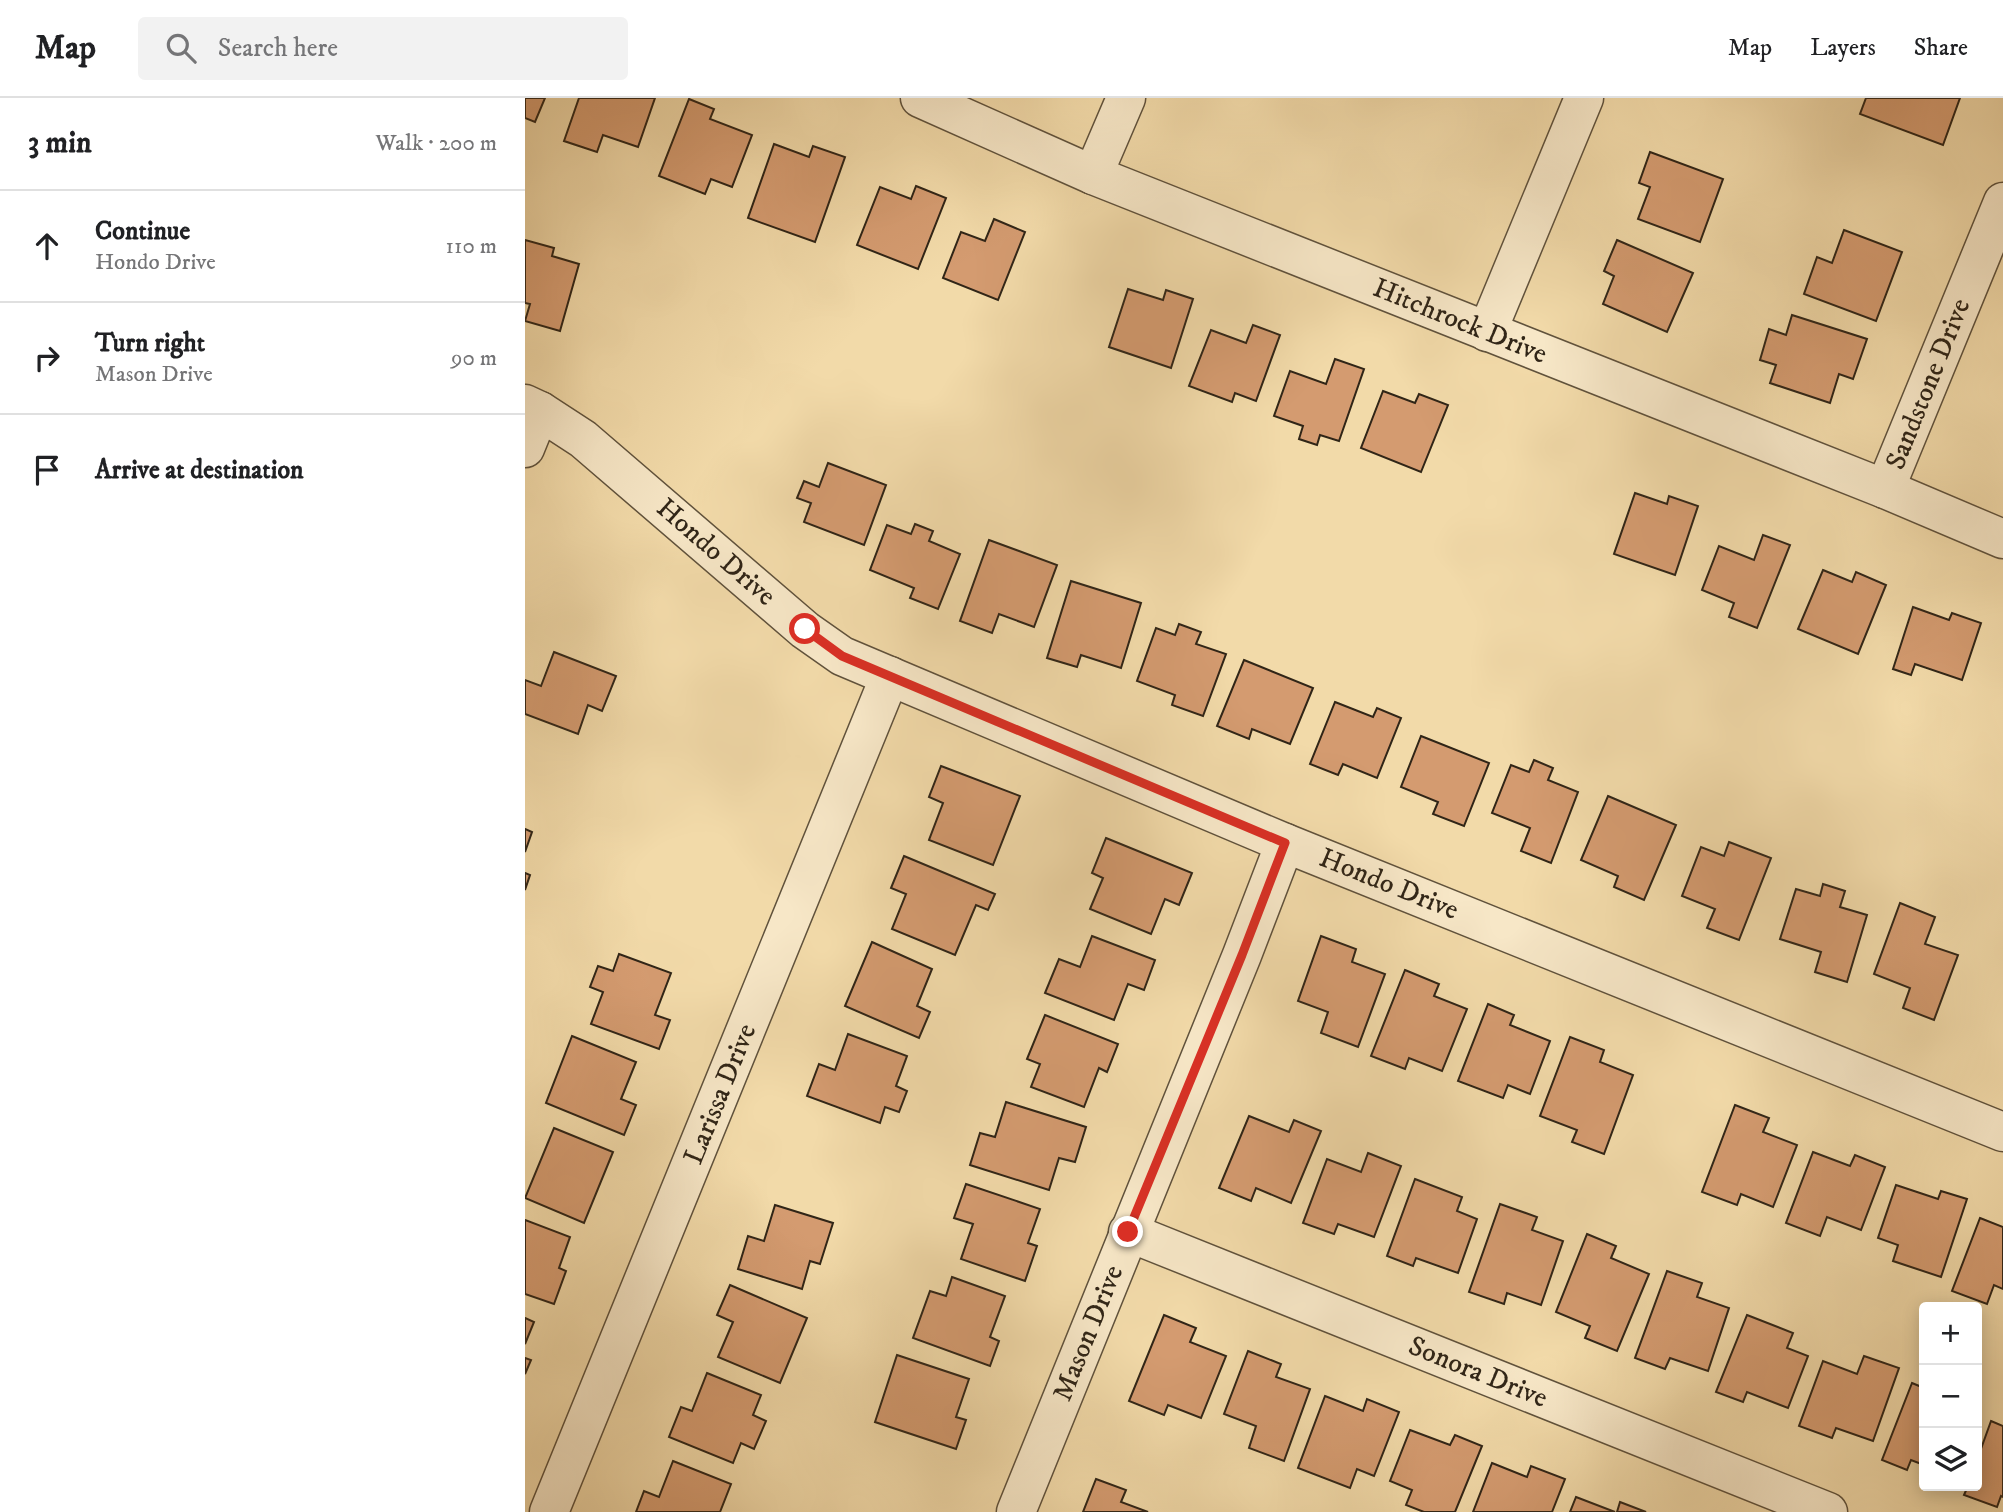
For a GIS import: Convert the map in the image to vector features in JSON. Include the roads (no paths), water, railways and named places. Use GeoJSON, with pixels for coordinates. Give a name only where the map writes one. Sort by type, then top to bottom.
{"type":"FeatureCollection","features":[{"type":"Feature","properties":{"kind":"street","name":"Hitchrock Drive"},"geometry":{"type":"LineString","coordinates":[[920,98],[1093,175],[1885,489],[2003,539]]}},
{"type":"Feature","properties":{"kind":"street"},"geometry":{"type":"LineString","coordinates":[[1093,175],[1126,98]]}},
{"type":"Feature","properties":{"kind":"street"},"geometry":{"type":"LineString","coordinates":[[1487,332],[1584,98]]}},
{"type":"Feature","properties":{"kind":"street","name":"Sandstone Drive"},"geometry":{"type":"LineString","coordinates":[[1885,489],[2003,202]]}},
{"type":"Feature","properties":{"kind":"street"},"geometry":{"type":"LineString","coordinates":[[525,448],[533,407]]}},
{"type":"Feature","properties":{"kind":"street","name":"Hondo Drive"},"geometry":{"type":"LineString","coordinates":[[533,407],[583,439],[805,629],[842,656],[1285,843],[2003,1132]]}},
{"type":"Feature","properties":{"kind":"street","name":"Larissa Drive"},"geometry":{"type":"LineString","coordinates":[[549,1512],[890,676]]}},
{"type":"Feature","properties":{"kind":"street","name":"Mason Drive"},"geometry":{"type":"LineString","coordinates":[[1016,1512],[1285,843]]}},
{"type":"Feature","properties":{"kind":"street","name":"Sonora Drive"},"geometry":{"type":"LineString","coordinates":[[1128,1232],[1828,1512]]}}]}
